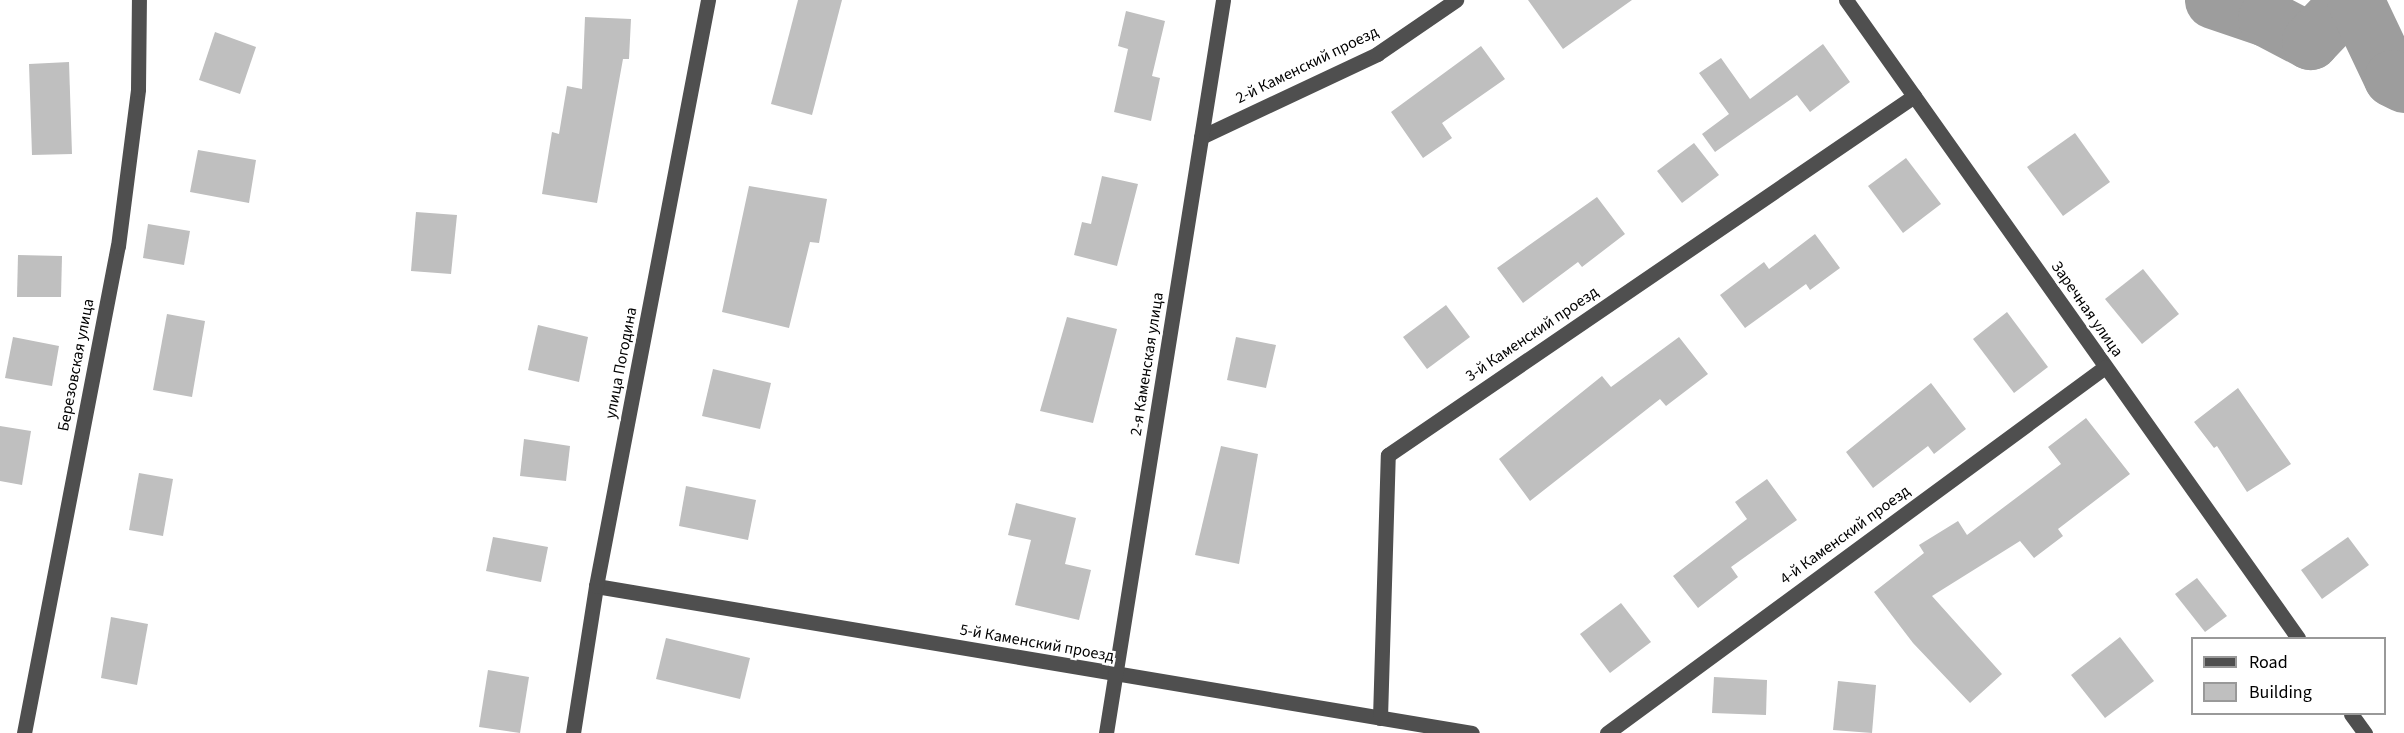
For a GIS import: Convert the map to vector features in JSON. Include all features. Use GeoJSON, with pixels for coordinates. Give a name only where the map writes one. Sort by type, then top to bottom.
{"type":"FeatureCollection","features":[{"type":"Feature","properties":{"kind":"street","name":"Березовская улица"},"geometry":{"type":"LineString","coordinates":[[24,733],[118,246],[138,89],[139,0]]}},
{"type":"Feature","properties":{"kind":"street","name":"улица Погодина"},"geometry":{"type":"LineString","coordinates":[[573,733],[596,586],[708,0]]}},
{"type":"Feature","properties":{"kind":"street","name":"2-я Каменская улица"},"geometry":{"type":"LineString","coordinates":[[1106,733],[1223,0]]}},
{"type":"Feature","properties":{"kind":"street","name":"2-й Каменский проезд"},"geometry":{"type":"LineString","coordinates":[[1201,137],[1377,54],[1456,0]]}},
{"type":"Feature","properties":{"kind":"street","name":"Заречная улица"},"geometry":{"type":"LineString","coordinates":[[1846,0],[2297,637]]}},
{"type":"Feature","properties":{"kind":"street","name":"3-й Каменский проезд"},"geometry":{"type":"LineString","coordinates":[[1380,718],[1388,455],[1914,96]]}},
{"type":"Feature","properties":{"kind":"street","name":"4-й Каменский проезд"},"geometry":{"type":"LineString","coordinates":[[1607,733],[2105,367]]}},
{"type":"Feature","properties":{"kind":"street","name":"5-й Каменский проезд"},"geometry":{"type":"LineString","coordinates":[[596,586],[1115,675],[1472,733]]}},
{"type":"Feature","properties":{"kind":"street"},"geometry":{"type":"LineString","coordinates":[[2352,715],[2365,733]]}},
{"type":"Feature","properties":{"kind":"building"},"geometry":{"type":"Polygon","coordinates":[[[798,0],[842,0],[812,115],[771,104],[798,0]]]}},
{"type":"Feature","properties":{"kind":"building"},"geometry":{"type":"Polygon","coordinates":[[[1528,0],[1632,0],[1563,49],[1528,0]]]}},
{"type":"Feature","properties":{"kind":"building"},"geometry":{"type":"Polygon","coordinates":[[[1126,11],[1165,21],[1152,76],[1160,78],[1151,121],[1114,112],[1128,49],[1118,46],[1126,11]]]}},
{"type":"Feature","properties":{"kind":"building"},"geometry":{"type":"Polygon","coordinates":[[[585,17],[631,19],[629,59],[623,59],[597,203],[542,194],[552,132],[559,134],[567,86],[582,89],[585,17]]]}},
{"type":"Feature","properties":{"kind":"building"},"geometry":{"type":"Polygon","coordinates":[[[215,32],[256,47],[240,94],[199,80],[215,32]]]}},
{"type":"Feature","properties":{"kind":"building"},"geometry":{"type":"Polygon","coordinates":[[[1823,44],[1850,82],[1810,112],[1797,95],[1715,152],[1702,134],[1729,114],[1699,73],[1721,58],[1750,99],[1823,44]]]}},
{"type":"Feature","properties":{"kind":"building"},"geometry":{"type":"Polygon","coordinates":[[[1481,46],[1505,79],[1442,123],[1452,138],[1423,158],[1391,112],[1481,46]]]}},
{"type":"Feature","properties":{"kind":"building"},"geometry":{"type":"Polygon","coordinates":[[[69,62],[72,154],[32,155],[29,64],[69,62]]]}},
{"type":"Feature","properties":{"kind":"building"},"geometry":{"type":"Polygon","coordinates":[[[2075,133],[2110,182],[2063,216],[2027,167],[2075,133]]]}},
{"type":"Feature","properties":{"kind":"building"},"geometry":{"type":"Polygon","coordinates":[[[1694,143],[1719,175],[1682,203],[1657,171],[1694,143]]]}},
{"type":"Feature","properties":{"kind":"building"},"geometry":{"type":"Polygon","coordinates":[[[198,150],[256,160],[249,203],[190,192],[198,150]]]}},
{"type":"Feature","properties":{"kind":"building"},"geometry":{"type":"Polygon","coordinates":[[[1906,158],[1941,204],[1903,233],[1868,186],[1906,158]]]}},
{"type":"Feature","properties":{"kind":"building"},"geometry":{"type":"Polygon","coordinates":[[[1102,176],[1138,184],[1117,266],[1074,255],[1082,222],[1091,224],[1102,176]]]}},
{"type":"Feature","properties":{"kind":"building"},"geometry":{"type":"Polygon","coordinates":[[[749,186],[827,199],[819,243],[810,242],[789,328],[722,312],[749,186]]]}},
{"type":"Feature","properties":{"kind":"building"},"geometry":{"type":"Polygon","coordinates":[[[1597,197],[1625,234],[1582,267],[1578,262],[1523,303],[1497,268],[1597,197]]]}},
{"type":"Feature","properties":{"kind":"building"},"geometry":{"type":"Polygon","coordinates":[[[416,212],[457,215],[451,274],[411,271],[416,212]]]}},
{"type":"Feature","properties":{"kind":"building"},"geometry":{"type":"Polygon","coordinates":[[[148,224],[190,231],[184,265],[143,258],[148,224]]]}},
{"type":"Feature","properties":{"kind":"building"},"geometry":{"type":"Polygon","coordinates":[[[1815,234],[1840,268],[1810,290],[1806,284],[1745,328],[1720,295],[1764,262],[1769,269],[1815,234]]]}},
{"type":"Feature","properties":{"kind":"building"},"geometry":{"type":"Polygon","coordinates":[[[18,255],[62,256],[61,297],[17,297],[18,255]]]}},
{"type":"Feature","properties":{"kind":"building"},"geometry":{"type":"Polygon","coordinates":[[[2143,269],[2179,314],[2142,344],[2105,299],[2143,269]]]}},
{"type":"Feature","properties":{"kind":"building"},"geometry":{"type":"Polygon","coordinates":[[[1446,305],[1470,337],[1427,369],[1403,337],[1446,305]]]}},
{"type":"Feature","properties":{"kind":"building"},"geometry":{"type":"Polygon","coordinates":[[[2007,312],[2048,367],[2014,393],[1973,339],[2007,312]]]}},
{"type":"Feature","properties":{"kind":"building"},"geometry":{"type":"Polygon","coordinates":[[[167,314],[205,321],[192,397],[153,390],[167,314]]]}},
{"type":"Feature","properties":{"kind":"building"},"geometry":{"type":"Polygon","coordinates":[[[1067,317],[1117,329],[1093,423],[1040,411],[1067,317]]]}},
{"type":"Feature","properties":{"kind":"building"},"geometry":{"type":"Polygon","coordinates":[[[538,325],[588,337],[579,382],[528,370],[538,325]]]}},
{"type":"Feature","properties":{"kind":"building"},"geometry":{"type":"Polygon","coordinates":[[[13,337],[59,346],[52,386],[5,378],[13,337]]]}},
{"type":"Feature","properties":{"kind":"building"},"geometry":{"type":"Polygon","coordinates":[[[1236,337],[1276,345],[1266,388],[1227,380],[1236,337]]]}},
{"type":"Feature","properties":{"kind":"building"},"geometry":{"type":"Polygon","coordinates":[[[1679,337],[1708,374],[1666,406],[1660,399],[1530,501],[1499,459],[1602,376],[1611,387],[1679,337]]]}},
{"type":"Feature","properties":{"kind":"building"},"geometry":{"type":"Polygon","coordinates":[[[713,369],[771,383],[760,429],[702,416],[713,369]]]}},
{"type":"Feature","properties":{"kind":"building"},"geometry":{"type":"Polygon","coordinates":[[[1931,383],[1966,429],[1934,454],[1928,446],[1873,488],[1846,452],[1931,383]]]}},
{"type":"Feature","properties":{"kind":"building"},"geometry":{"type":"Polygon","coordinates":[[[2238,388],[2291,464],[2247,492],[2217,446],[2214,448],[2194,422],[2238,388]]]}},
{"type":"Feature","properties":{"kind":"building"},"geometry":{"type":"Polygon","coordinates":[[[2086,418],[2130,474],[2058,529],[2063,536],[2034,558],[2020,541],[1932,596],[2002,674],[1970,703],[1913,643],[1874,592],[1924,553],[1919,545],[1958,521],[1967,535],[2061,464],[2048,447],[2086,418]]]}},
{"type":"Feature","properties":{"kind":"building"},"geometry":{"type":"Polygon","coordinates":[[[0,426],[31,431],[22,485],[0,481],[0,426]]]}},
{"type":"Feature","properties":{"kind":"building"},"geometry":{"type":"Polygon","coordinates":[[[524,439],[570,446],[566,481],[520,476],[524,439]]]}},
{"type":"Feature","properties":{"kind":"building"},"geometry":{"type":"Polygon","coordinates":[[[1221,446],[1258,454],[1239,564],[1195,555],[1221,446]]]}},
{"type":"Feature","properties":{"kind":"building"},"geometry":{"type":"Polygon","coordinates":[[[139,473],[173,479],[163,536],[129,530],[139,473]]]}},
{"type":"Feature","properties":{"kind":"building"},"geometry":{"type":"Polygon","coordinates":[[[1767,479],[1797,520],[1731,567],[1738,577],[1698,608],[1673,576],[1747,519],[1735,502],[1767,479]]]}},
{"type":"Feature","properties":{"kind":"building"},"geometry":{"type":"Polygon","coordinates":[[[686,486],[756,500],[748,540],[679,526],[686,486]]]}},
{"type":"Feature","properties":{"kind":"building"},"geometry":{"type":"Polygon","coordinates":[[[1016,503],[1076,518],[1065,564],[1091,570],[1079,620],[1015,605],[1031,540],[1008,535],[1016,503]]]}},
{"type":"Feature","properties":{"kind":"building"},"geometry":{"type":"Polygon","coordinates":[[[493,537],[548,547],[541,582],[486,571],[493,537]]]}},
{"type":"Feature","properties":{"kind":"building"},"geometry":{"type":"Polygon","coordinates":[[[2348,537],[2369,565],[2322,599],[2301,570],[2348,537]]]}},
{"type":"Feature","properties":{"kind":"building"},"geometry":{"type":"Polygon","coordinates":[[[2197,578],[2227,616],[2205,632],[2175,594],[2197,578]]]}},
{"type":"Feature","properties":{"kind":"building"},"geometry":{"type":"Polygon","coordinates":[[[1621,603],[1651,642],[1610,673],[1580,634],[1621,603]]]}},
{"type":"Feature","properties":{"kind":"building"},"geometry":{"type":"Polygon","coordinates":[[[111,617],[148,624],[137,685],[101,678],[111,617]]]}},
{"type":"Feature","properties":{"kind":"building"},"geometry":{"type":"Polygon","coordinates":[[[2120,637],[2154,681],[2105,718],[2071,675],[2120,637]]]}},
{"type":"Feature","properties":{"kind":"building"},"geometry":{"type":"Polygon","coordinates":[[[666,638],[750,658],[740,699],[656,679],[666,638]]]}},
{"type":"Feature","properties":{"kind":"building"},"geometry":{"type":"Polygon","coordinates":[[[488,670],[529,677],[520,733],[479,727],[488,670]]]}},
{"type":"Feature","properties":{"kind":"building"},"geometry":{"type":"Polygon","coordinates":[[[1714,677],[1767,680],[1766,715],[1712,713],[1714,677]]]}},
{"type":"Feature","properties":{"kind":"building"},"geometry":{"type":"Polygon","coordinates":[[[1838,681],[1876,685],[1872,733],[1833,730],[1838,681]]]}},
{"type":"Feature","properties":{"kind":"waterway"},"geometry":{"type":"LineString","coordinates":[[2213,0],[2266,18],[2310,41],[2349,0]]}},
{"type":"Feature","properties":{"kind":"waterway"},"geometry":{"type":"LineString","coordinates":[[2355,0],[2392,78],[2404,84]]}}]}
